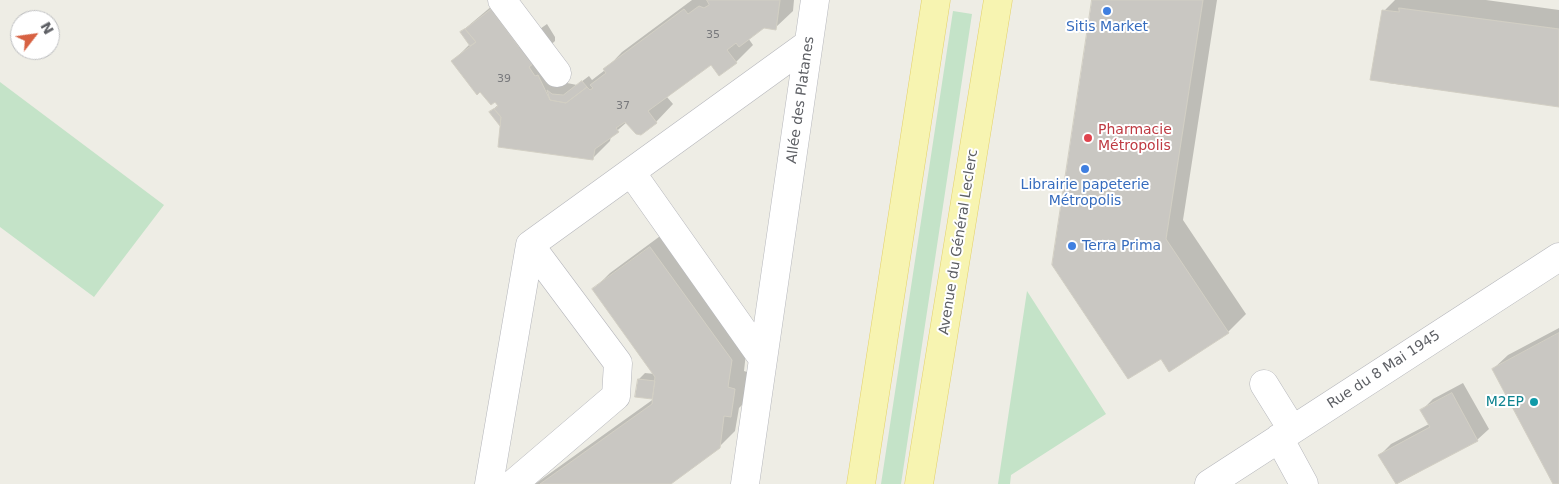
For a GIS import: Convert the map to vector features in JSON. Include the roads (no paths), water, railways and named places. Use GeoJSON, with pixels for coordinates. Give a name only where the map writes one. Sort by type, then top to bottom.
{"type":"FeatureCollection","features":[{"type":"Feature","properties":{"kind":"main road"},"geometry":{"type":"LineString","coordinates":[[861,484],[936,0]]}},
{"type":"Feature","properties":{"kind":"main road","name":"Avenue du Général Leclerc"},"geometry":{"type":"LineString","coordinates":[[920,484],[998,0]]}},
{"type":"Feature","properties":{"kind":"street"},"geometry":{"type":"LineString","coordinates":[[502,0],[557,73]]}},
{"type":"Feature","properties":{"kind":"street","name":"Allée des Platanes"},"geometry":{"type":"LineString","coordinates":[[745,484],[815,0]]}},
{"type":"Feature","properties":{"kind":"street"},"geometry":{"type":"LineString","coordinates":[[489,484],[530,245],[808,44]]}},
{"type":"Feature","properties":{"kind":"street"},"geometry":{"type":"LineString","coordinates":[[631,172],[763,359]]}},
{"type":"Feature","properties":{"kind":"street"},"geometry":{"type":"LineString","coordinates":[[513,484],[616,396],[618,363],[530,245]]}},
{"type":"Feature","properties":{"kind":"street","name":"Rue du 8 Mai 1945"},"geometry":{"type":"LineString","coordinates":[[1210,484],[1559,257]]}},
{"type":"Feature","properties":{"kind":"street"},"geometry":{"type":"LineString","coordinates":[[1264,384],[1286,433],[1304,484]]}},
{"type":"Feature","properties":{"kind":"place","name":"Sitis Market"},"geometry":{"type":"Point","coordinates":[1107,11]}},
{"type":"Feature","properties":{"kind":"place","name":"Pharmacie Métropolis"},"geometry":{"type":"Point","coordinates":[1088,138]}},
{"type":"Feature","properties":{"kind":"place","name":"Librairie papeterie Métropolis"},"geometry":{"type":"Point","coordinates":[1085,169]}},
{"type":"Feature","properties":{"kind":"place","name":"Terra Prima"},"geometry":{"type":"Point","coordinates":[1072,246]}},
{"type":"Feature","properties":{"kind":"place","name":"M2EP"},"geometry":{"type":"Point","coordinates":[1534,402]}}]}
